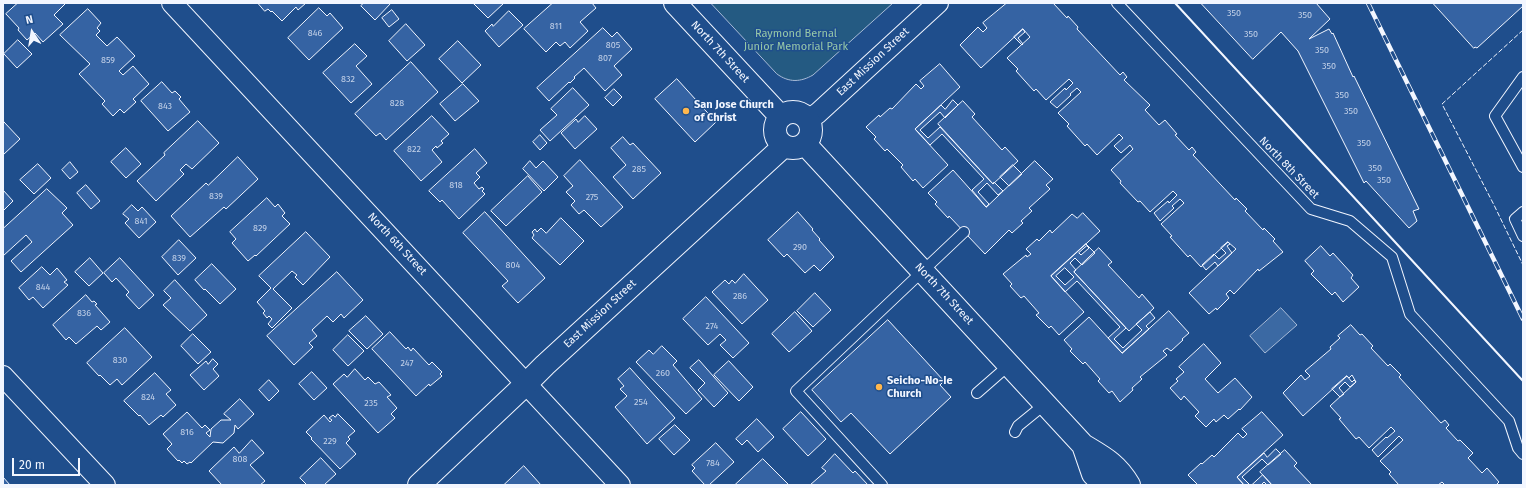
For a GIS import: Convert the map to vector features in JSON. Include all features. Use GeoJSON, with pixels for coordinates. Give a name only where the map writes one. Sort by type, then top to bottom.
{"type":"FeatureCollection","features":[{"type":"Feature","properties":{"kind":"street","name":"North 6th Street"},"geometry":{"type":"LineString","coordinates":[[172,3],[527,383],[620,485]]}},
{"type":"Feature","properties":{"kind":"street","name":"North 7th Street"},"geometry":{"type":"LineString","coordinates":[[675,3],[781,117]]}},
{"type":"Feature","properties":{"kind":"street","name":"East Mission Street"},"geometry":{"type":"LineString","coordinates":[[808,120],[818,113],[938,3]]}},
{"type":"Feature","properties":{"kind":"street"},"geometry":{"type":"LineString","coordinates":[[799,113],[808,120],[811,136],[794,145],[777,138],[775,132],[778,122],[781,117],[786,114],[799,113]]}},
{"type":"Feature","properties":{"kind":"street","name":"East Mission Street"},"geometry":{"type":"LineString","coordinates":[[419,485],[545,365],[794,145]]}},
{"type":"Feature","properties":{"kind":"street","name":"North 7th Street"},"geometry":{"type":"LineString","coordinates":[[794,145],[923,271],[1083,445],[1109,460],[1126,479],[1129,485]]}},
{"type":"Feature","properties":{"kind":"street"},"geometry":{"type":"LineString","coordinates":[[3,376],[105,485]]}},
{"type":"Feature","properties":{"kind":"street","name":"North 7th Street"},"geometry":{"type":"LineString","coordinates":[[1083,445],[1093,474],[1104,485]]}},
{"type":"Feature","properties":{"kind":"lane","name":"North 8th Street"},"geometry":{"type":"LineString","coordinates":[[1118,3],[1311,209],[1350,221],[1392,257],[1410,314],[1509,421],[1518,448],[1523,454]]}},
{"type":"Feature","properties":{"kind":"lane"},"geometry":{"type":"LineString","coordinates":[[1523,77],[1495,116],[1523,167]]}},
{"type":"Feature","properties":{"kind":"lane"},"geometry":{"type":"LineString","coordinates":[[1523,212],[1515,219],[1523,236]]}},
{"type":"Feature","properties":{"kind":"lane"},"geometry":{"type":"LineString","coordinates":[[882,485],[796,391],[964,232]]}},
{"type":"Feature","properties":{"kind":"lane"},"geometry":{"type":"LineString","coordinates":[[977,393],[1009,365]]}},
{"type":"Feature","properties":{"kind":"lane"},"geometry":{"type":"LineString","coordinates":[[1015,432],[1018,426],[1045,404]]}},
{"type":"Feature","properties":{"kind":"green space","name":"Raymond Bernal Junior Memorial Park"},"geometry":{"type":"Polygon","coordinates":[[[711,3],[893,3],[813,75],[800,80],[790,80],[777,74],[711,3]]]}},
{"type":"Feature","properties":{"kind":"shaded area"},"geometry":{"type":"Polygon","coordinates":[[[1281,308],[1297,325],[1265,353],[1250,336],[1281,308]]]}},
{"type":"Feature","properties":{"kind":"building"},"geometry":{"type":"Polygon","coordinates":[[[18,3],[66,3],[54,15],[63,24],[43,42],[35,33],[27,40],[18,30],[19,28],[6,14],[18,3]]]}},
{"type":"Feature","properties":{"kind":"building"},"geometry":{"type":"Polygon","coordinates":[[[258,3],[306,3],[298,10],[296,7],[282,21],[272,11],[271,12],[268,9],[265,11],[258,3]]]}},
{"type":"Feature","properties":{"kind":"building"},"geometry":{"type":"Polygon","coordinates":[[[364,3],[391,3],[375,20],[361,6],[364,3]]]}},
{"type":"Feature","properties":{"kind":"building"},"geometry":{"type":"Polygon","coordinates":[[[504,3],[488,18],[474,4],[504,3]]]}},
{"type":"Feature","properties":{"kind":"building"},"geometry":{"type":"Polygon","coordinates":[[[553,3],[592,3],[596,8],[580,22],[588,31],[570,48],[565,42],[560,46],[556,42],[546,52],[524,29],[553,3]]]}},
{"type":"Feature","properties":{"kind":"building"},"geometry":{"type":"Polygon","coordinates":[[[1007,3],[1053,3],[1067,18],[1068,16],[1078,27],[1077,29],[1120,75],[1123,72],[1127,77],[1124,80],[1150,105],[1145,110],[1159,125],[1165,120],[1177,134],[1175,135],[1189,150],[1192,147],[1196,152],[1193,155],[1235,200],[1236,198],[1247,209],[1245,211],[1263,230],[1264,228],[1275,239],[1273,241],[1283,252],[1259,271],[1258,269],[1234,294],[1230,290],[1226,294],[1229,298],[1217,310],[1216,308],[1209,314],[1189,293],[1236,249],[1228,242],[1201,267],[1190,255],[1188,257],[1170,237],[1172,236],[1161,224],[1184,203],[1180,199],[1172,206],[1174,208],[1160,221],[1154,213],[1168,201],[1169,203],[1177,195],[1173,191],[1150,212],[1120,183],[1121,181],[1111,170],[1133,149],[1130,145],[1121,153],[1114,146],[1123,138],[1119,134],[1097,155],[1087,144],[1085,146],[1067,126],[1069,124],[1058,113],[1081,92],[1077,88],[1057,108],[1050,102],[1065,88],[1066,90],[1073,83],[1069,79],[1046,100],[1036,89],[1034,91],[1016,71],[1018,69],[1007,58],[1030,37],[1023,29],[981,68],[960,45],[978,27],[983,32],[987,28],[983,23],[1007,3]]]}},
{"type":"Feature","properties":{"kind":"building"},"geometry":{"type":"Polygon","coordinates":[[[1201,3],[1316,3],[1330,19],[1309,39],[1329,29],[1332,34],[1333,33],[1353,77],[1354,76],[1419,209],[1413,211],[1417,221],[1409,228],[1366,181],[1364,183],[1298,51],[1281,32],[1253,59],[1201,3]]]}},
{"type":"Feature","properties":{"kind":"building"},"geometry":{"type":"Polygon","coordinates":[[[1433,3],[1523,3],[1523,6],[1477,48],[1474,48],[1433,3]]]}},
{"type":"Feature","properties":{"kind":"building"},"geometry":{"type":"Polygon","coordinates":[[[319,8],[327,16],[330,13],[343,28],[309,60],[288,38],[319,8]]]}},
{"type":"Feature","properties":{"kind":"building"},"geometry":{"type":"Polygon","coordinates":[[[88,9],[101,23],[97,28],[100,31],[96,35],[107,46],[117,37],[135,56],[119,71],[123,75],[133,66],[149,84],[133,99],[136,102],[124,113],[120,109],[113,116],[102,104],[105,101],[79,74],[90,64],[60,35],[88,9]]]}},
{"type":"Feature","properties":{"kind":"building"},"geometry":{"type":"Polygon","coordinates":[[[392,10],[399,19],[389,27],[382,18],[392,10]]]}},
{"type":"Feature","properties":{"kind":"building"},"geometry":{"type":"Polygon","coordinates":[[[509,11],[523,25],[499,47],[485,31],[492,24],[493,26],[509,11]]]}},
{"type":"Feature","properties":{"kind":"building"},"geometry":{"type":"Polygon","coordinates":[[[406,24],[425,45],[407,61],[389,41],[406,24]]]}},
{"type":"Feature","properties":{"kind":"building"},"geometry":{"type":"Polygon","coordinates":[[[603,28],[612,37],[617,32],[632,49],[614,66],[622,75],[605,91],[584,68],[570,83],[569,82],[549,101],[537,88],[603,28]]]}},
{"type":"Feature","properties":{"kind":"building"},"geometry":{"type":"Polygon","coordinates":[[[1023,29],[1025,32],[1018,38],[1023,44],[1022,45],[1014,37],[1023,29]]]}},
{"type":"Feature","properties":{"kind":"building"},"geometry":{"type":"Polygon","coordinates":[[[18,40],[32,54],[17,68],[4,54],[18,40]]]}},
{"type":"Feature","properties":{"kind":"building"},"geometry":{"type":"Polygon","coordinates":[[[458,41],[481,65],[462,83],[439,59],[458,41]]]}},
{"type":"Feature","properties":{"kind":"building"},"geometry":{"type":"Polygon","coordinates":[[[355,44],[367,56],[356,66],[372,84],[351,103],[323,73],[355,44]]]}},
{"type":"Feature","properties":{"kind":"building"},"geometry":{"type":"Polygon","coordinates":[[[411,62],[438,92],[386,140],[380,133],[376,136],[355,114],[411,62]]]}},
{"type":"Feature","properties":{"kind":"building"},"geometry":{"type":"Polygon","coordinates":[[[940,64],[960,87],[915,129],[948,165],[923,188],[915,179],[913,181],[901,167],[903,165],[887,149],[885,151],[874,139],[876,137],[866,127],[879,115],[880,117],[890,108],[892,109],[916,84],[921,89],[924,86],[920,81],[940,64]]]}},
{"type":"Feature","properties":{"kind":"building","name":"San Jose Church of Christ"},"geometry":{"type":"Polygon","coordinates":[[[677,79],[716,122],[695,142],[655,99],[677,79]]]}},
{"type":"Feature","properties":{"kind":"building"},"geometry":{"type":"Polygon","coordinates":[[[162,82],[172,93],[175,91],[181,97],[179,99],[190,112],[168,131],[141,101],[162,82]]]}},
{"type":"Feature","properties":{"kind":"building"},"geometry":{"type":"Polygon","coordinates":[[[463,84],[479,101],[455,121],[440,104],[463,84]]]}},
{"type":"Feature","properties":{"kind":"building"},"geometry":{"type":"Polygon","coordinates":[[[573,88],[589,105],[550,141],[540,130],[557,115],[551,109],[573,88]]]}},
{"type":"Feature","properties":{"kind":"building"},"geometry":{"type":"Polygon","coordinates":[[[614,89],[622,97],[613,106],[605,98],[614,89]]]}},
{"type":"Feature","properties":{"kind":"building"},"geometry":{"type":"Polygon","coordinates":[[[953,100],[958,105],[945,118],[940,112],[920,130],[928,138],[940,127],[993,184],[994,182],[1003,191],[998,195],[987,183],[978,192],[989,204],[986,207],[972,190],[984,179],[942,134],[930,145],[915,129],[941,105],[945,109],[953,100]]]}},
{"type":"Feature","properties":{"kind":"building"},"geometry":{"type":"Polygon","coordinates":[[[963,101],[975,114],[972,117],[1002,150],[1005,147],[1018,161],[993,184],[938,124],[963,101]]]}},
{"type":"Feature","properties":{"kind":"building"},"geometry":{"type":"Polygon","coordinates":[[[432,116],[449,134],[441,141],[443,143],[437,148],[436,146],[432,150],[442,162],[421,181],[394,151],[432,116]]]}},
{"type":"Feature","properties":{"kind":"building"},"geometry":{"type":"Polygon","coordinates":[[[585,116],[597,129],[575,149],[561,133],[576,119],[578,122],[585,116]]]}},
{"type":"Feature","properties":{"kind":"building"},"geometry":{"type":"Polygon","coordinates":[[[198,121],[219,143],[192,169],[186,164],[180,170],[184,174],[156,201],[137,181],[198,121]]]}},
{"type":"Feature","properties":{"kind":"building"},"geometry":{"type":"Polygon","coordinates":[[[4,122],[20,139],[3,155],[3,123],[4,122]]]}},
{"type":"Feature","properties":{"kind":"building"},"geometry":{"type":"Polygon","coordinates":[[[540,135],[547,143],[540,150],[533,142],[540,135]]]}},
{"type":"Feature","properties":{"kind":"building"},"geometry":{"type":"Polygon","coordinates":[[[623,137],[630,145],[633,143],[661,173],[633,199],[613,177],[626,165],[611,148],[623,137]]]}},
{"type":"Feature","properties":{"kind":"building"},"geometry":{"type":"Polygon","coordinates":[[[126,148],[141,164],[126,178],[111,162],[126,148]]]}},
{"type":"Feature","properties":{"kind":"building"},"geometry":{"type":"Polygon","coordinates":[[[475,149],[487,163],[476,173],[480,177],[474,183],[479,189],[482,187],[484,189],[482,191],[485,194],[459,219],[442,200],[440,202],[429,191],[475,149]]]}},
{"type":"Feature","properties":{"kind":"building"},"geometry":{"type":"Polygon","coordinates":[[[238,157],[258,179],[226,209],[224,207],[190,237],[171,216],[206,183],[208,185],[238,157]]]}},
{"type":"Feature","properties":{"kind":"building"},"geometry":{"type":"Polygon","coordinates":[[[580,160],[623,207],[601,227],[584,210],[579,214],[571,205],[575,201],[566,192],[573,186],[564,176],[580,160]]]}},
{"type":"Feature","properties":{"kind":"building"},"geometry":{"type":"Polygon","coordinates":[[[530,161],[536,168],[543,161],[558,177],[544,191],[523,169],[530,161]]]}},
{"type":"Feature","properties":{"kind":"building"},"geometry":{"type":"Polygon","coordinates":[[[1035,161],[1053,179],[1046,185],[1050,189],[1029,208],[1032,211],[1021,221],[1023,223],[1012,233],[1009,230],[985,254],[949,216],[948,218],[935,204],[937,202],[928,193],[953,170],[986,207],[1035,161]]]}},
{"type":"Feature","properties":{"kind":"building"},"geometry":{"type":"Polygon","coordinates":[[[70,162],[78,172],[70,179],[62,170],[70,162]]]}},
{"type":"Feature","properties":{"kind":"building"},"geometry":{"type":"Polygon","coordinates":[[[38,164],[51,178],[34,194],[20,180],[38,164]]]}},
{"type":"Feature","properties":{"kind":"building"},"geometry":{"type":"Polygon","coordinates":[[[1013,165],[1022,174],[1009,186],[1000,177],[1013,165]]]}},
{"type":"Feature","properties":{"kind":"building"},"geometry":{"type":"Polygon","coordinates":[[[528,176],[542,192],[506,226],[491,211],[528,176]]]}},
{"type":"Feature","properties":{"kind":"building"},"geometry":{"type":"Polygon","coordinates":[[[86,185],[100,201],[91,209],[77,193],[86,185]]]}},
{"type":"Feature","properties":{"kind":"building"},"geometry":{"type":"Polygon","coordinates":[[[47,189],[67,208],[62,213],[73,225],[21,272],[11,261],[32,242],[26,235],[3,256],[3,229],[47,189]]]}},
{"type":"Feature","properties":{"kind":"building"},"geometry":{"type":"Polygon","coordinates":[[[3,190],[13,201],[3,211],[3,190]]]}},
{"type":"Feature","properties":{"kind":"building"},"geometry":{"type":"Polygon","coordinates":[[[267,198],[275,207],[278,204],[285,213],[282,216],[290,224],[256,256],[255,255],[248,261],[232,243],[236,239],[230,232],[267,198]]]}},
{"type":"Feature","properties":{"kind":"building"},"geometry":{"type":"Polygon","coordinates":[[[132,205],[138,211],[142,207],[156,222],[139,238],[125,223],[129,219],[123,214],[132,205]]]}},
{"type":"Feature","properties":{"kind":"building"},"geometry":{"type":"Polygon","coordinates":[[[485,212],[545,278],[518,303],[502,286],[508,281],[463,233],[485,212]]]}},
{"type":"Feature","properties":{"kind":"building"},"geometry":{"type":"Polygon","coordinates":[[[798,212],[834,257],[820,271],[814,265],[805,273],[787,254],[784,257],[768,240],[798,212]]]}},
{"type":"Feature","properties":{"kind":"building"},"geometry":{"type":"Polygon","coordinates":[[[1083,213],[1100,231],[1051,276],[1084,312],[1059,335],[1051,326],[1049,328],[1036,315],[1039,313],[1024,296],[1021,298],[1010,286],[1012,284],[1003,274],[1026,255],[1027,257],[1031,254],[1026,249],[1037,239],[1039,241],[1050,230],[1052,233],[1072,214],[1077,218],[1083,213]]]}},
{"type":"Feature","properties":{"kind":"building"},"geometry":{"type":"Polygon","coordinates":[[[561,218],[584,241],[560,265],[532,238],[534,235],[532,232],[535,229],[537,232],[541,228],[546,233],[561,218]]]}},
{"type":"Feature","properties":{"kind":"building"},"geometry":{"type":"Polygon","coordinates":[[[306,232],[330,257],[303,285],[295,277],[297,275],[292,271],[273,289],[292,308],[272,328],[268,324],[272,319],[269,316],[267,318],[263,313],[265,311],[257,302],[271,288],[259,276],[306,232]]]}},
{"type":"Feature","properties":{"kind":"building"},"geometry":{"type":"Polygon","coordinates":[[[179,240],[196,258],[178,275],[162,257],[179,240]]]}},
{"type":"Feature","properties":{"kind":"building"},"geometry":{"type":"Polygon","coordinates":[[[1228,242],[1230,244],[1227,246],[1232,253],[1218,266],[1215,262],[1206,270],[1202,265],[1214,254],[1219,259],[1226,253],[1221,248],[1228,242]]]}},
{"type":"Feature","properties":{"kind":"building"},"geometry":{"type":"Polygon","coordinates":[[[1086,244],[1095,253],[1082,265],[1075,258],[1070,263],[1076,270],[1074,272],[1126,328],[1114,339],[1123,348],[1142,330],[1136,324],[1150,312],[1155,318],[1146,326],[1149,329],[1122,353],[1108,338],[1120,327],[1077,281],[1065,292],[1051,276],[1086,244]],[[1087,246],[1079,253],[1081,255],[1089,248],[1087,246]],[[1065,268],[1056,276],[1065,285],[1074,277],[1065,268]]]}},
{"type":"Feature","properties":{"kind":"building"},"geometry":{"type":"Polygon","coordinates":[[[1321,246],[1330,256],[1333,253],[1353,275],[1351,278],[1359,287],[1343,302],[1335,292],[1332,295],[1311,274],[1314,271],[1305,261],[1321,246]]]}},
{"type":"Feature","properties":{"kind":"building"},"geometry":{"type":"Polygon","coordinates":[[[1099,248],[1112,262],[1108,265],[1139,298],[1142,294],[1154,308],[1129,331],[1074,272],[1099,248]]]}},
{"type":"Feature","properties":{"kind":"building"},"geometry":{"type":"Polygon","coordinates":[[[90,258],[103,273],[89,286],[75,272],[90,258]]]}},
{"type":"Feature","properties":{"kind":"building"},"geometry":{"type":"Polygon","coordinates":[[[120,258],[154,295],[139,309],[126,295],[129,292],[116,278],[112,282],[104,273],[120,258]]]}},
{"type":"Feature","properties":{"kind":"building"},"geometry":{"type":"Polygon","coordinates":[[[212,264],[236,289],[220,304],[195,280],[212,264]]]}},
{"type":"Feature","properties":{"kind":"building"},"geometry":{"type":"Polygon","coordinates":[[[42,267],[50,275],[57,268],[67,280],[64,282],[68,285],[43,308],[33,297],[29,300],[19,288],[42,267]]]}},
{"type":"Feature","properties":{"kind":"building"},"geometry":{"type":"Polygon","coordinates":[[[337,272],[363,300],[344,318],[341,314],[333,322],[327,316],[312,330],[317,336],[309,343],[313,347],[294,365],[267,336],[337,272]]]}},
{"type":"Feature","properties":{"kind":"building"},"geometry":{"type":"Polygon","coordinates":[[[744,274],[768,300],[742,324],[712,292],[725,280],[729,284],[732,280],[735,283],[744,274]]]}},
{"type":"Feature","properties":{"kind":"building"},"geometry":{"type":"Polygon","coordinates":[[[175,280],[207,315],[190,331],[163,305],[171,298],[164,291],[175,280]]]}},
{"type":"Feature","properties":{"kind":"building"},"geometry":{"type":"Polygon","coordinates":[[[815,293],[831,310],[813,327],[797,311],[815,293]]]}},
{"type":"Feature","properties":{"kind":"building"},"geometry":{"type":"Polygon","coordinates":[[[86,295],[92,302],[94,301],[97,304],[95,305],[110,322],[101,330],[97,326],[76,344],[69,337],[66,340],[53,325],[86,295]]]}},
{"type":"Feature","properties":{"kind":"building"},"geometry":{"type":"Polygon","coordinates":[[[706,297],[749,343],[733,358],[720,345],[726,340],[720,334],[708,345],[683,319],[706,297]]]}},
{"type":"Feature","properties":{"kind":"building"},"geometry":{"type":"Polygon","coordinates":[[[1169,311],[1189,333],[1171,351],[1167,348],[1163,351],[1167,355],[1140,377],[1142,379],[1120,402],[1112,391],[1109,393],[1098,381],[1100,379],[1085,362],[1083,364],[1070,351],[1072,349],[1064,340],[1089,317],[1122,353],[1169,311]]]}},
{"type":"Feature","properties":{"kind":"building"},"geometry":{"type":"Polygon","coordinates":[[[795,312],[812,331],[789,352],[772,334],[795,312]]]}},
{"type":"Feature","properties":{"kind":"building"},"geometry":{"type":"Polygon","coordinates":[[[366,316],[383,334],[367,349],[349,331],[366,316]]]}},
{"type":"Feature","properties":{"kind":"building","name":"Seicho-No-Ie Church"},"geometry":{"type":"Polygon","coordinates":[[[888,320],[944,381],[940,385],[951,397],[890,454],[851,413],[841,422],[812,390],[888,320]]]}},
{"type":"Feature","properties":{"kind":"building"},"geometry":{"type":"Polygon","coordinates":[[[1351,325],[1373,346],[1371,348],[1388,366],[1390,364],[1401,375],[1399,377],[1441,423],[1445,420],[1449,425],[1446,428],[1458,441],[1460,440],[1473,453],[1468,458],[1482,473],[1487,468],[1499,482],[1497,484],[1498,485],[1445,485],[1442,482],[1438,485],[1399,485],[1389,474],[1391,472],[1380,461],[1403,440],[1399,436],[1378,457],[1372,450],[1395,431],[1391,427],[1369,448],[1359,437],[1356,439],[1339,419],[1341,418],[1330,406],[1356,382],[1352,375],[1349,378],[1347,376],[1303,416],[1283,393],[1301,375],[1305,380],[1310,376],[1305,371],[1331,349],[1330,347],[1340,338],[1338,336],[1351,325]]]}},
{"type":"Feature","properties":{"kind":"building"},"geometry":{"type":"Polygon","coordinates":[[[125,328],[152,357],[122,385],[117,379],[110,385],[87,363],[125,328]]]}},
{"type":"Feature","properties":{"kind":"building"},"geometry":{"type":"Polygon","coordinates":[[[390,332],[406,349],[408,347],[411,351],[413,348],[429,365],[432,362],[442,372],[440,374],[442,376],[430,386],[429,384],[416,396],[372,349],[390,332]]]}},
{"type":"Feature","properties":{"kind":"building"},"geometry":{"type":"Polygon","coordinates":[[[193,334],[211,352],[198,364],[181,346],[193,334]]]}},
{"type":"Feature","properties":{"kind":"building"},"geometry":{"type":"Polygon","coordinates":[[[348,335],[364,351],[348,366],[333,350],[348,335]]]}},
{"type":"Feature","properties":{"kind":"building"},"geometry":{"type":"Polygon","coordinates":[[[1204,344],[1221,363],[1205,379],[1218,393],[1235,378],[1252,397],[1240,410],[1239,409],[1228,419],[1224,415],[1216,422],[1214,419],[1206,427],[1195,416],[1199,412],[1184,396],[1181,400],[1170,388],[1178,381],[1176,379],[1184,372],[1179,367],[1204,344]]]}},
{"type":"Feature","properties":{"kind":"building"},"geometry":{"type":"Polygon","coordinates":[[[662,346],[677,361],[673,365],[702,399],[686,414],[636,362],[649,350],[653,354],[662,346]]]}},
{"type":"Feature","properties":{"kind":"building"},"geometry":{"type":"Polygon","coordinates":[[[213,359],[218,364],[213,369],[219,376],[204,390],[190,375],[206,361],[208,364],[213,359]]]}},
{"type":"Feature","properties":{"kind":"building"},"geometry":{"type":"Polygon","coordinates":[[[699,360],[728,393],[714,407],[698,390],[705,383],[690,368],[699,360]]]}},
{"type":"Feature","properties":{"kind":"building"},"geometry":{"type":"Polygon","coordinates":[[[729,361],[753,387],[739,401],[714,375],[729,361]]]}},
{"type":"Feature","properties":{"kind":"building"},"geometry":{"type":"Polygon","coordinates":[[[630,368],[675,418],[647,444],[615,407],[627,396],[620,389],[624,386],[618,379],[630,368]]]}},
{"type":"Feature","properties":{"kind":"building"},"geometry":{"type":"Polygon","coordinates":[[[355,369],[365,380],[368,377],[375,384],[379,382],[391,395],[387,397],[397,408],[391,414],[395,418],[378,433],[333,384],[344,374],[347,377],[355,369]]]}},
{"type":"Feature","properties":{"kind":"building"},"geometry":{"type":"Polygon","coordinates":[[[312,372],[327,388],[314,400],[299,384],[312,372]]]}},
{"type":"Feature","properties":{"kind":"building"},"geometry":{"type":"Polygon","coordinates":[[[155,373],[171,390],[166,394],[176,405],[163,417],[161,415],[149,425],[124,401],[155,373]]]}},
{"type":"Feature","properties":{"kind":"building"},"geometry":{"type":"Polygon","coordinates":[[[1347,376],[1352,382],[1354,380],[1356,382],[1350,387],[1345,382],[1339,388],[1344,394],[1340,397],[1332,389],[1347,376]]]}},
{"type":"Feature","properties":{"kind":"building"},"geometry":{"type":"Polygon","coordinates":[[[269,380],[279,391],[269,401],[259,390],[269,380]]]}},
{"type":"Feature","properties":{"kind":"building"},"geometry":{"type":"Polygon","coordinates":[[[240,399],[254,414],[238,429],[235,425],[234,433],[223,443],[213,442],[191,463],[190,462],[187,464],[184,461],[182,463],[179,460],[178,461],[167,449],[172,444],[163,434],[187,412],[202,428],[205,425],[210,430],[206,433],[210,437],[211,429],[221,420],[231,420],[224,414],[240,399]]]}},
{"type":"Feature","properties":{"kind":"building"},"geometry":{"type":"Polygon","coordinates":[[[801,412],[826,439],[808,456],[783,429],[801,412]]]}},
{"type":"Feature","properties":{"kind":"building"},"geometry":{"type":"Polygon","coordinates":[[[1262,412],[1283,435],[1237,477],[1244,485],[1198,485],[1188,475],[1212,455],[1214,457],[1238,433],[1243,438],[1247,434],[1242,429],[1262,412]]]}},
{"type":"Feature","properties":{"kind":"building"},"geometry":{"type":"Polygon","coordinates":[[[338,414],[355,431],[348,437],[350,439],[346,443],[356,454],[340,469],[306,432],[324,415],[330,422],[332,420],[329,418],[333,415],[335,417],[338,414]]]}},
{"type":"Feature","properties":{"kind":"building"},"geometry":{"type":"Polygon","coordinates":[[[757,419],[774,437],[758,452],[747,440],[742,445],[736,439],[757,419]]]}},
{"type":"Feature","properties":{"kind":"building"},"geometry":{"type":"Polygon","coordinates":[[[675,425],[690,440],[674,455],[659,439],[675,425]]]}},
{"type":"Feature","properties":{"kind":"building"},"geometry":{"type":"Polygon","coordinates":[[[252,440],[264,453],[250,465],[265,481],[260,485],[222,485],[209,471],[234,447],[239,453],[252,440]]]}},
{"type":"Feature","properties":{"kind":"building"},"geometry":{"type":"Polygon","coordinates":[[[716,443],[734,462],[709,485],[705,485],[692,471],[695,468],[692,465],[716,443]]]}},
{"type":"Feature","properties":{"kind":"building"},"geometry":{"type":"Polygon","coordinates":[[[1276,449],[1281,454],[1268,465],[1262,459],[1242,477],[1250,485],[1244,485],[1237,477],[1264,453],[1267,457],[1276,449]]]}},
{"type":"Feature","properties":{"kind":"building"},"geometry":{"type":"Polygon","coordinates":[[[1285,450],[1297,463],[1294,466],[1312,485],[1272,485],[1260,472],[1285,450]]]}},
{"type":"Feature","properties":{"kind":"building"},"geometry":{"type":"Polygon","coordinates":[[[835,454],[853,473],[855,471],[868,485],[810,485],[826,471],[822,468],[835,454]]]}},
{"type":"Feature","properties":{"kind":"building"},"geometry":{"type":"Polygon","coordinates":[[[321,458],[336,474],[324,485],[307,485],[300,478],[321,458]]]}},
{"type":"Feature","properties":{"kind":"building"},"geometry":{"type":"Polygon","coordinates":[[[763,459],[789,485],[735,485],[763,459]]]}},
{"type":"Feature","properties":{"kind":"building"},"geometry":{"type":"Polygon","coordinates":[[[524,466],[541,485],[504,485],[524,466]]]}},
{"type":"Feature","properties":{"kind":"building"},"geometry":{"type":"Polygon","coordinates":[[[1263,475],[1272,485],[1267,485],[1264,482],[1261,485],[1252,485],[1263,475]]]}},
{"type":"Feature","properties":{"kind":"building"},"geometry":{"type":"Polygon","coordinates":[[[3,477],[10,485],[3,485],[3,477]]]}},
{"type":"Feature","properties":{"kind":"railway"},"geometry":{"type":"LineString","coordinates":[[1368,3],[1523,319]]}},
{"type":"Feature","properties":{"kind":"fence"},"geometry":{"type":"LineString","coordinates":[[1523,30],[1442,104],[1523,265]]}},
{"type":"Feature","properties":{"kind":"wall"},"geometry":{"type":"LineString","coordinates":[[1175,3],[1523,381]]}},
{"type":"Feature","properties":{"kind":"place","name":"San Jose Church of Christ"},"geometry":{"type":"Point","coordinates":[686,111]}},
{"type":"Feature","properties":{"kind":"place","name":"Seicho-No-Ie Church"},"geometry":{"type":"Point","coordinates":[879,387]}}]}
